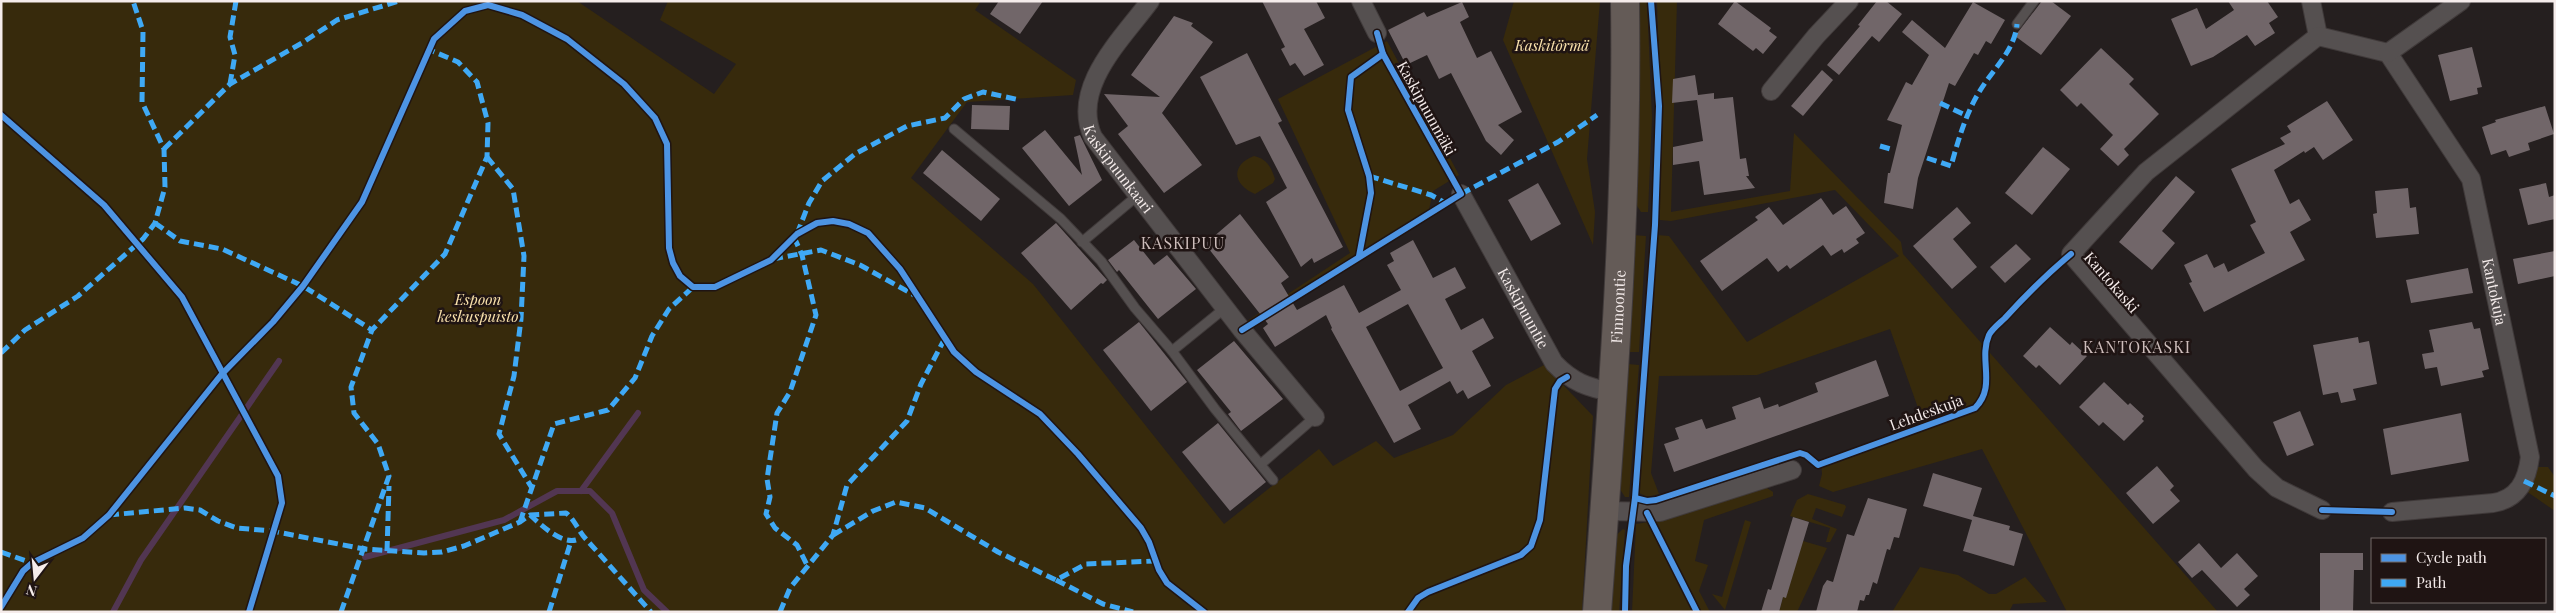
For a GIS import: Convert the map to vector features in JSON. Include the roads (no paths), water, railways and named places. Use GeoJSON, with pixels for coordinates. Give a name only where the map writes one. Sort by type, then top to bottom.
{"type":"FeatureCollection","features":[{"type":"Feature","properties":{"kind":"main road","name":"Finnoontie"},"geometry":{"type":"LineString","coordinates":[[1597,612],[1613,392],[1625,154],[1625,1]]}},
{"type":"Feature","properties":{"kind":"street","name":"Kaskipuunkaari"},"geometry":{"type":"LineString","coordinates":[[1150,1],[1095,79],[1088,99],[1086,118],[1093,137],[1225,308],[1315,417]]}},
{"type":"Feature","properties":{"kind":"street"},"geometry":{"type":"LineString","coordinates":[[1360,1],[1377,33]]}},
{"type":"Feature","properties":{"kind":"street"},"geometry":{"type":"LineString","coordinates":[[1771,91],[1816,36],[1850,1]]}},
{"type":"Feature","properties":{"kind":"street"},"geometry":{"type":"LineString","coordinates":[[2311,1],[2318,36],[2388,53],[2462,1]]}},
{"type":"Feature","properties":{"kind":"street","name":"Kantokaski"},"geometry":{"type":"LineString","coordinates":[[2318,36],[2146,172],[2071,254],[2256,469],[2277,488],[2322,510]]}},
{"type":"Feature","properties":{"kind":"street","name":"Kantokuja"},"geometry":{"type":"LineString","coordinates":[[2388,53],[2471,178],[2530,457],[2524,481],[2518,492],[2508,499],[2493,504],[2392,512]]}},
{"type":"Feature","properties":{"kind":"street","name":"Kaskipuuntie"},"geometry":{"type":"LineString","coordinates":[[1461,194],[1554,363],[1567,377],[1587,387],[1613,392]]}},
{"type":"Feature","properties":{"kind":"street"},"geometry":{"type":"LineString","coordinates":[[1604,511],[1660,512],[1792,470]]}},
{"type":"Feature","properties":{"kind":"lane"},"geometry":{"type":"LineString","coordinates":[[2017,24],[2034,1]]}},
{"type":"Feature","properties":{"kind":"lane"},"geometry":{"type":"LineString","coordinates":[[954,128],[1061,219],[1101,262],[1135,308],[1172,351],[1215,409],[1273,480]]}},
{"type":"Feature","properties":{"kind":"lane"},"geometry":{"type":"LineString","coordinates":[[1082,242],[1137,196]]}},
{"type":"Feature","properties":{"kind":"lane"},"geometry":{"type":"LineString","coordinates":[[1172,351],[1225,308]]}},
{"type":"Feature","properties":{"kind":"lane"},"geometry":{"type":"LineString","coordinates":[[1261,464],[1315,417]]}},
{"type":"Feature","properties":{"kind":"waterway"},"geometry":{"type":"LineString","coordinates":[[113,612],[141,560],[279,361]]}},
{"type":"Feature","properties":{"kind":"waterway"},"geometry":{"type":"LineString","coordinates":[[581,491],[638,413]]}},
{"type":"Feature","properties":{"kind":"waterway"},"geometry":{"type":"LineString","coordinates":[[365,557],[504,520],[557,491],[590,491],[612,513],[644,590],[667,612]]}},
{"type":"Feature","properties":{"kind":"district","name":"KASKIPUU"},"geometry":{"type":"Point","coordinates":[1183,242]}},
{"type":"Feature","properties":{"kind":"district","name":"KANTOKASKI"},"geometry":{"type":"Point","coordinates":[2137,346]}},
{"type":"Feature","properties":{"kind":"park label","name":"Kaskitörmä"},"geometry":{"type":"Point","coordinates":[1552,45]}},
{"type":"Feature","properties":{"kind":"park label","name":"Espoon keskuspuisto"},"geometry":{"type":"Point","coordinates":[478,308]}}]}
